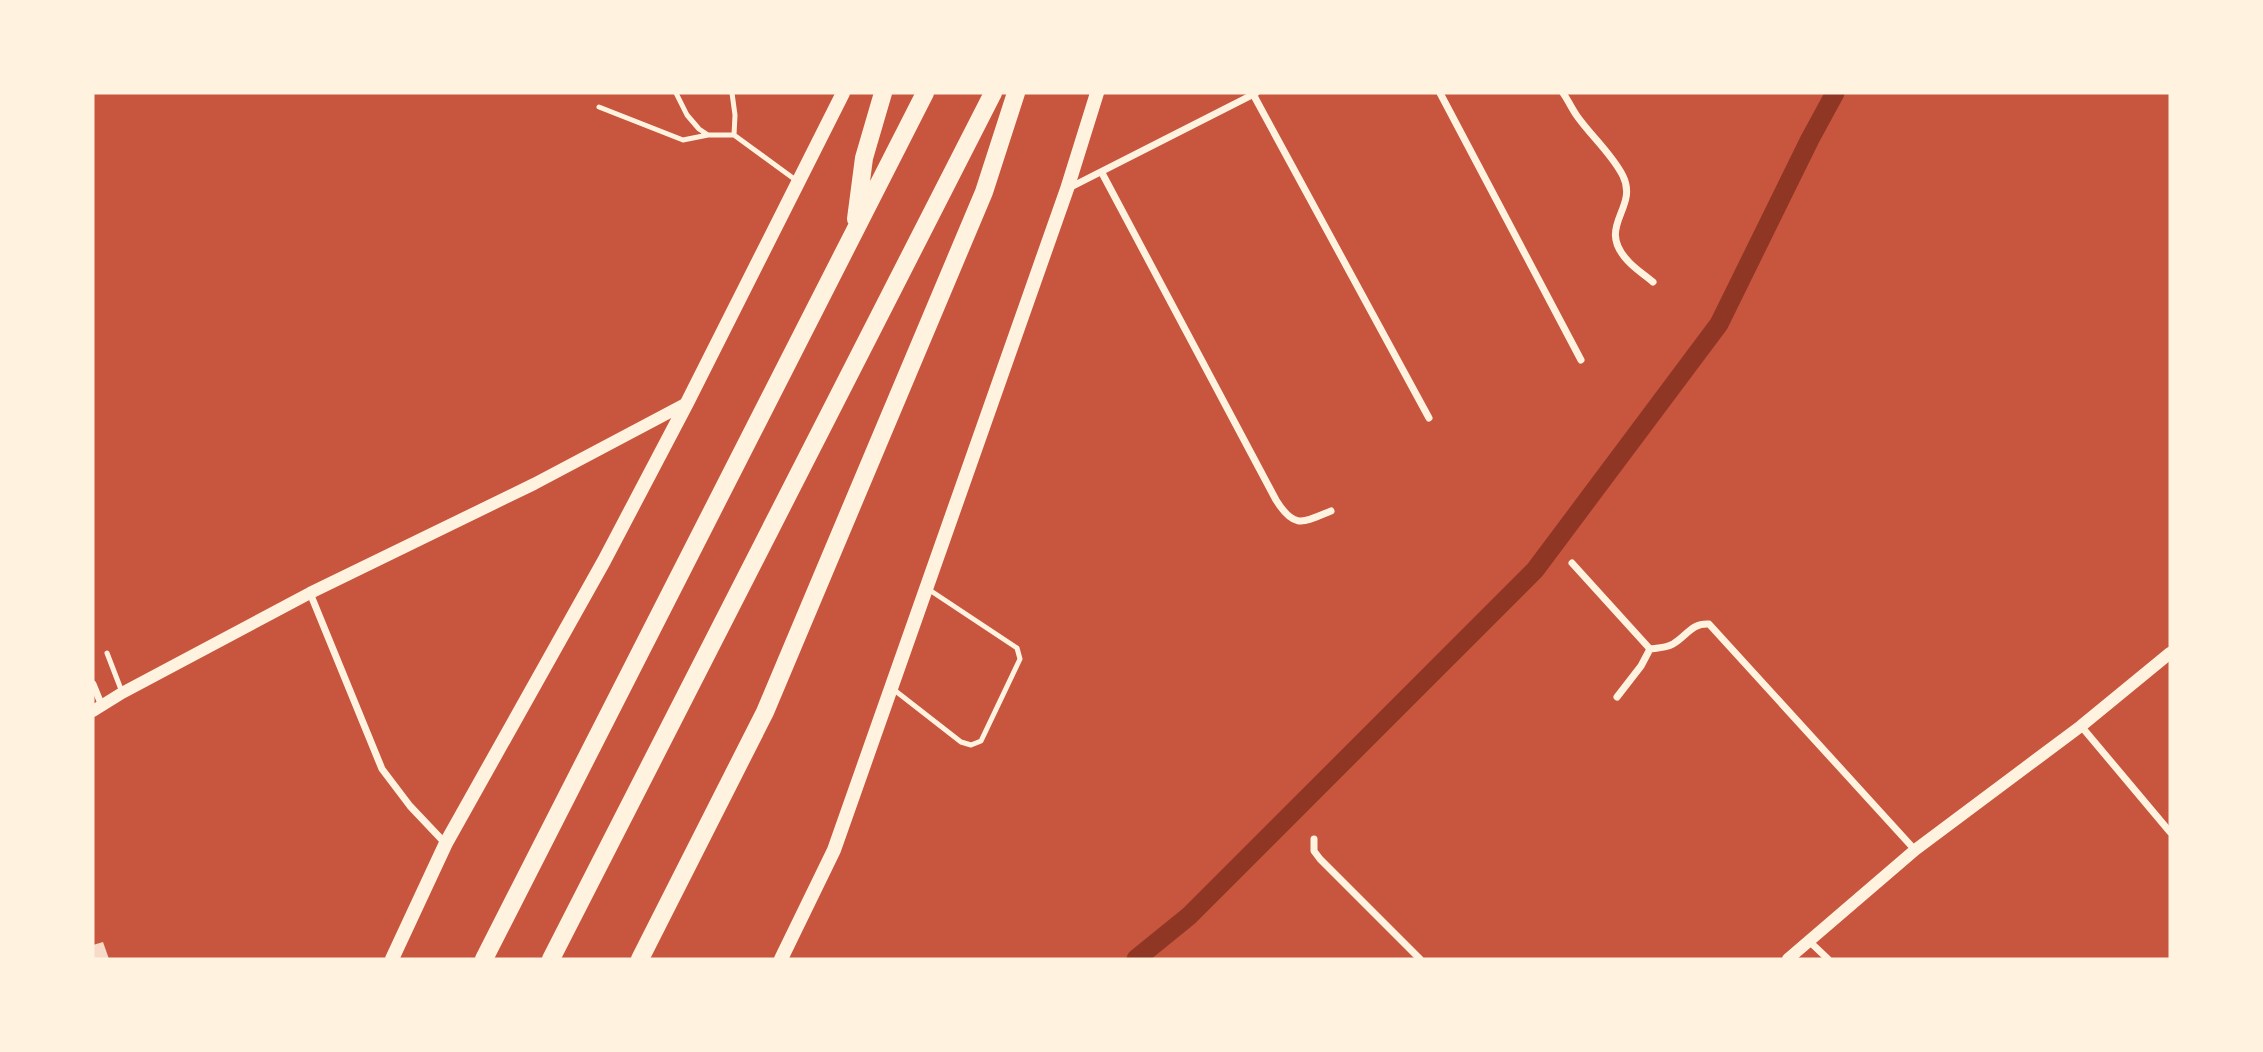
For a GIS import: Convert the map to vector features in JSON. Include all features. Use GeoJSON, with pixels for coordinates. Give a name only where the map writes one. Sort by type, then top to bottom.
{"type":"FeatureCollection","features":[{"type":"Feature","properties":{"kind":"highway"},"geometry":{"type":"LineString","coordinates":[[854,232],[864,158],[883,93]]}},
{"type":"Feature","properties":{"kind":"highway"},"geometry":{"type":"LineString","coordinates":[[484,959],[925,93]]}},
{"type":"Feature","properties":{"kind":"highway"},"geometry":{"type":"LineString","coordinates":[[551,959],[993,93]]}},
{"type":"Feature","properties":{"kind":"highway"},"geometry":{"type":"LineString","coordinates":[[640,959],[765,712],[984,192],[1016,93]]}},
{"type":"Feature","properties":{"kind":"main road"},"geometry":{"type":"LineString","coordinates":[[392,959],[446,843],[604,561],[843,93]]}},
{"type":"Feature","properties":{"kind":"main road"},"geometry":{"type":"LineString","coordinates":[[781,959],[834,850],[1067,189],[1097,93]]}},
{"type":"Feature","properties":{"kind":"street"},"geometry":{"type":"LineString","coordinates":[[1440,93],[1581,360]]}},
{"type":"Feature","properties":{"kind":"street"},"geometry":{"type":"LineString","coordinates":[[1563,93],[1576,115],[1622,174],[1628,199],[1615,225],[1615,236],[1628,261],[1653,282]]}},
{"type":"Feature","properties":{"kind":"street"},"geometry":{"type":"LineString","coordinates":[[1067,189],[1255,94],[1429,418]]}},
{"type":"Feature","properties":{"kind":"street"},"geometry":{"type":"LineString","coordinates":[[1102,173],[1281,509],[1287,517],[1297,521],[1310,520],[1331,511]]}},
{"type":"Feature","properties":{"kind":"street"},"geometry":{"type":"LineString","coordinates":[[93,684],[97,709],[310,593],[534,484],[687,403]]}},
{"type":"Feature","properties":{"kind":"street"},"geometry":{"type":"LineString","coordinates":[[1572,563],[1650,649]]}},
{"type":"Feature","properties":{"kind":"street"},"geometry":{"type":"LineString","coordinates":[[310,593],[382,769],[410,806],[446,843]]}},
{"type":"Feature","properties":{"kind":"street"},"geometry":{"type":"LineString","coordinates":[[1650,649],[1666,648],[1677,643],[1691,628],[1700,623],[1709,624],[1915,850]]}},
{"type":"Feature","properties":{"kind":"street"},"geometry":{"type":"LineString","coordinates":[[1617,697],[1641,666],[1650,649]]}},
{"type":"Feature","properties":{"kind":"street"},"geometry":{"type":"LineString","coordinates":[[1788,959],[1806,950],[1915,850],[2081,726],[2170,653]]}},
{"type":"Feature","properties":{"kind":"street"},"geometry":{"type":"LineString","coordinates":[[2081,726],[2170,832]]}},
{"type":"Feature","properties":{"kind":"street"},"geometry":{"type":"LineString","coordinates":[[1314,839],[1314,851],[1320,859],[1420,959]]}},
{"type":"Feature","properties":{"kind":"street"},"geometry":{"type":"LineString","coordinates":[[1806,950],[1828,959]]}},
{"type":"Feature","properties":{"kind":"lane"},"geometry":{"type":"LineString","coordinates":[[676,93],[687,116],[708,135]]}},
{"type":"Feature","properties":{"kind":"lane"},"geometry":{"type":"LineString","coordinates":[[732,93],[734,135]]}},
{"type":"Feature","properties":{"kind":"lane"},"geometry":{"type":"LineString","coordinates":[[599,107],[683,141],[708,135],[734,135],[798,182]]}},
{"type":"Feature","properties":{"kind":"lane"},"geometry":{"type":"LineString","coordinates":[[891,687],[961,741],[971,745],[981,741],[1020,659],[1017,648],[926,588]]}},
{"type":"Feature","properties":{"kind":"lane"},"geometry":{"type":"LineString","coordinates":[[107,653],[122,693]]}},
{"type":"Feature","properties":{"kind":"building"},"geometry":{"type":"Polygon","coordinates":[[[103,942],[109,959],[93,959],[93,945],[103,942]]]}},
{"type":"Feature","properties":{"kind":"waterway"},"geometry":{"type":"LineString","coordinates":[[1136,959],[1189,916],[1535,570],[1719,324],[1835,93]]}}]}
